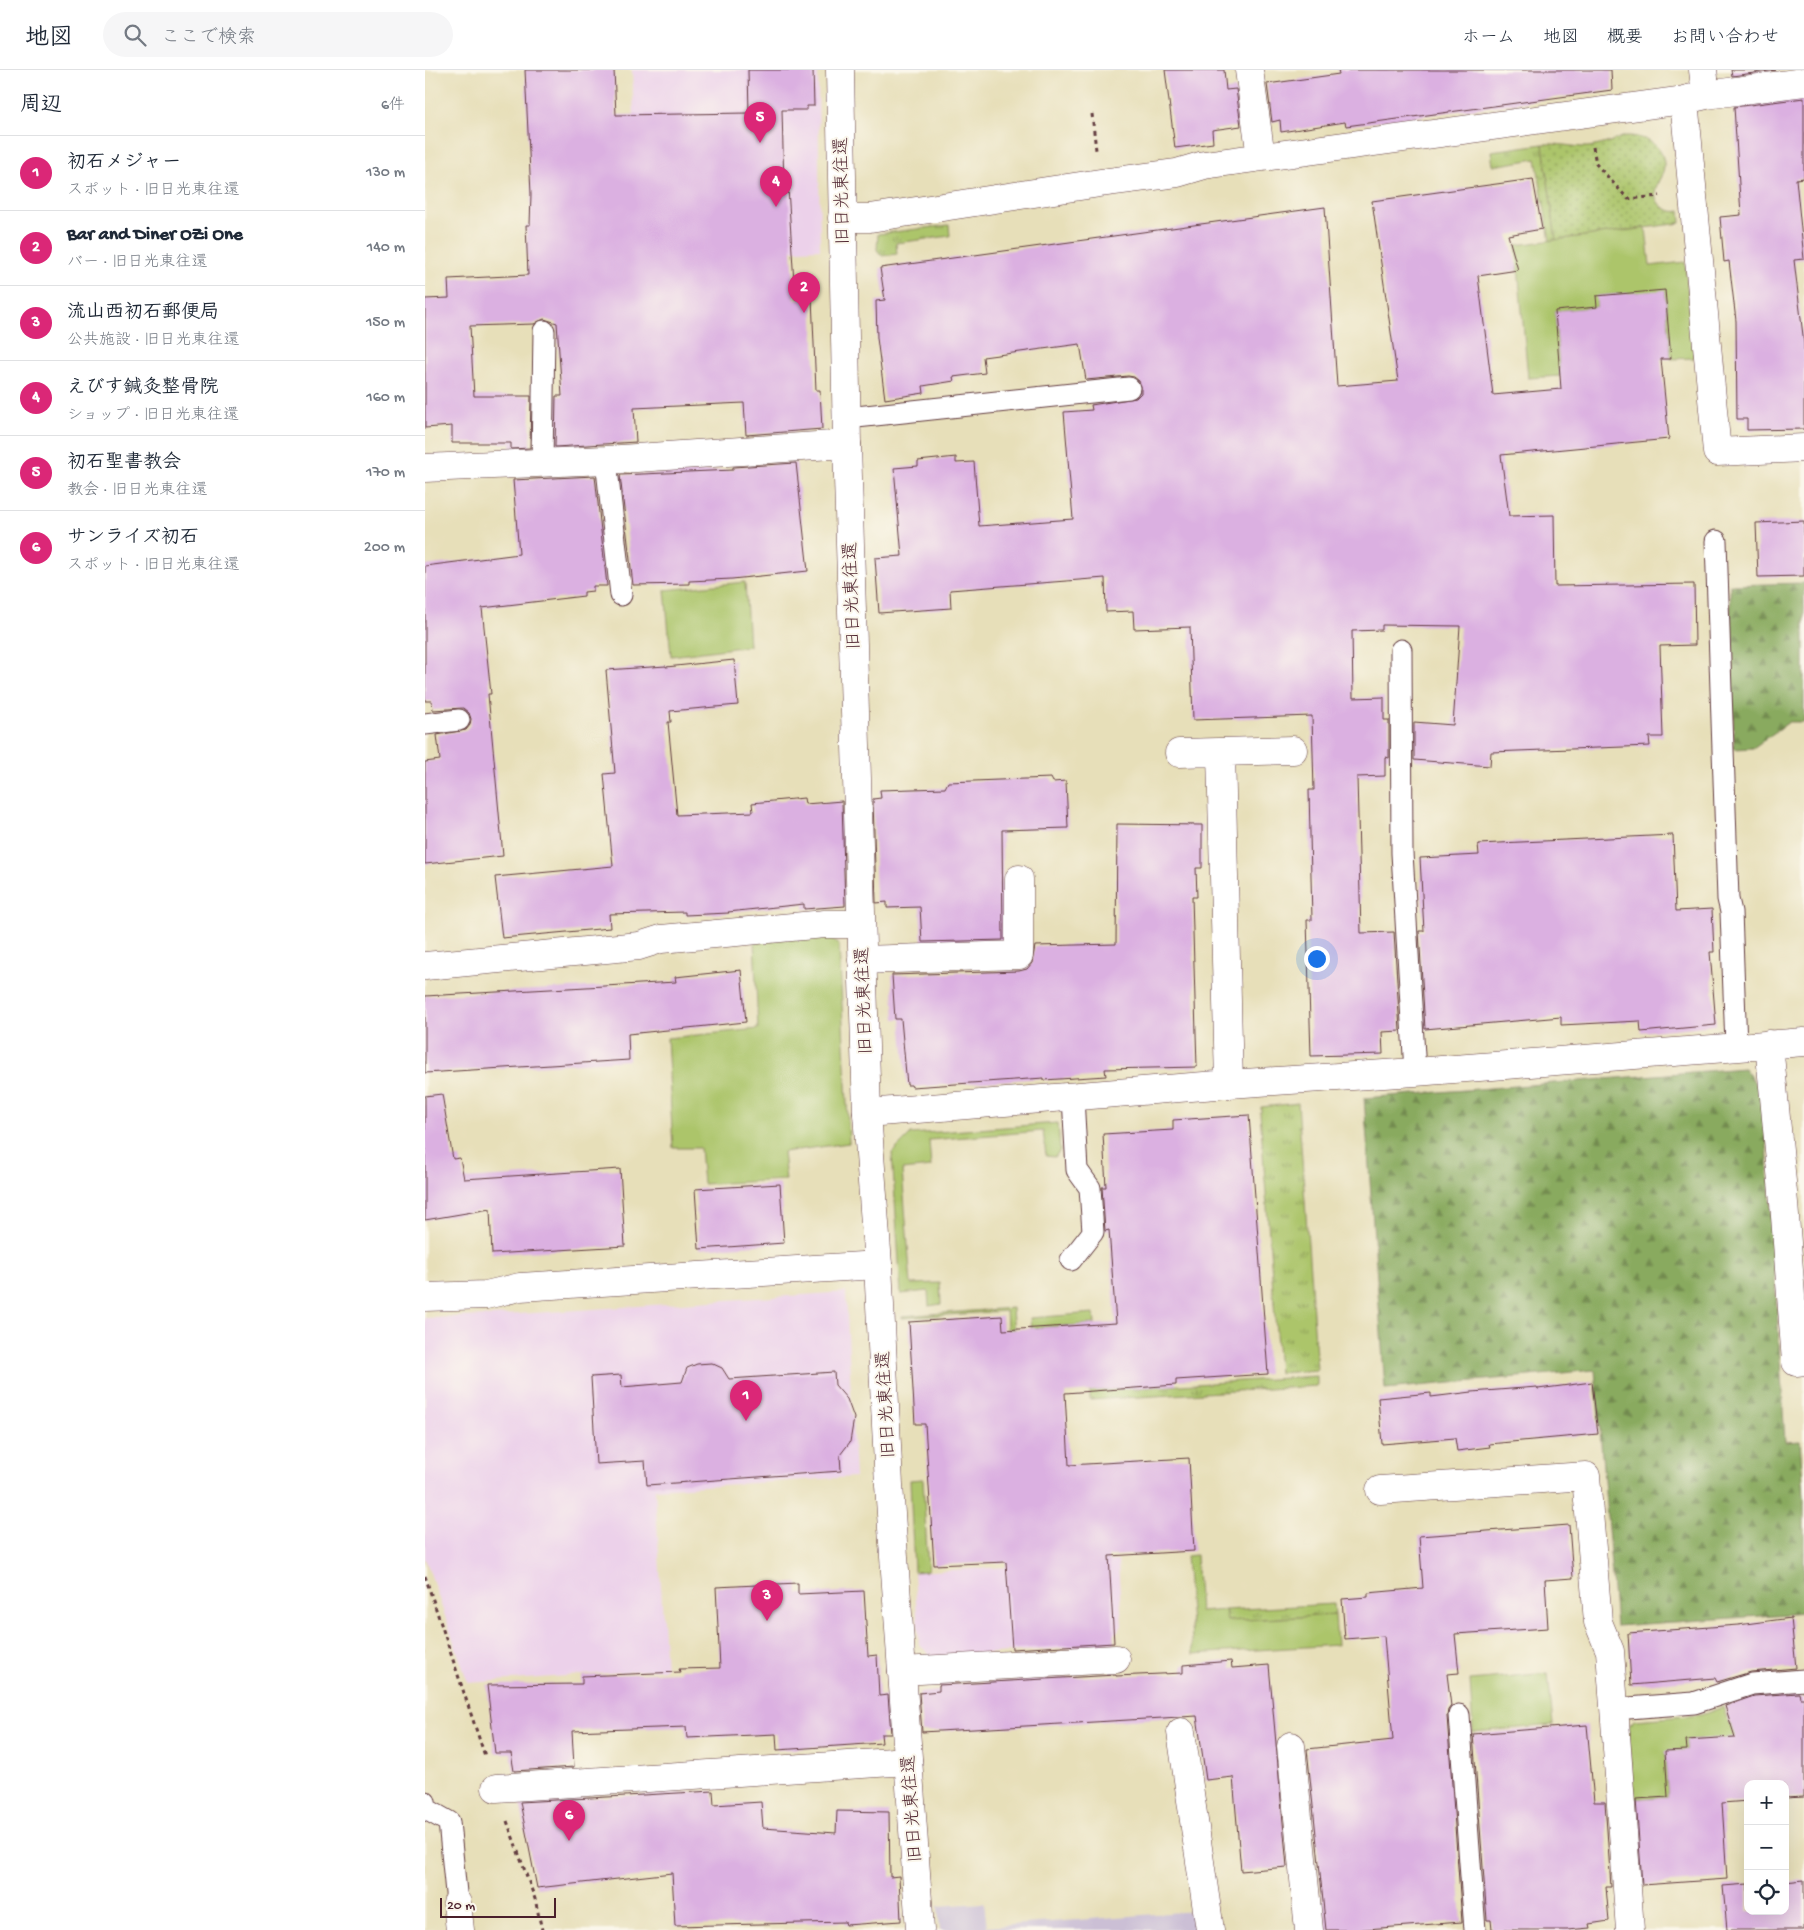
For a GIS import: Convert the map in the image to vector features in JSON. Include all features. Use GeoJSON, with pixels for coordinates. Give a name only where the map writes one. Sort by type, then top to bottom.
{"type":"FeatureCollection","features":[{"type":"Feature","properties":{"kind":"street","name":"旧日光東往還"},"geometry":{"type":"LineString","coordinates":[[840,70],[847,431],[867,1113],[878,1264],[888,1476],[920,1930]]}},
{"type":"Feature","properties":{"kind":"street"},"geometry":{"type":"LineString","coordinates":[[1249,70],[1261,157]]}},
{"type":"Feature","properties":{"kind":"street"},"geometry":{"type":"LineString","coordinates":[[842,218],[870,218],[1177,173],[1203,165],[1697,88],[1804,82]]}},
{"type":"Feature","properties":{"kind":"street"},"geometry":{"type":"LineString","coordinates":[[1697,88],[1693,192],[1717,452],[1804,448]]}},
{"type":"Feature","properties":{"kind":"street"},"geometry":{"type":"LineString","coordinates":[[425,468],[606,460],[847,431]]}},
{"type":"Feature","properties":{"kind":"street"},"geometry":{"type":"LineString","coordinates":[[1179,753],[1293,750]]}},
{"type":"Feature","properties":{"kind":"street"},"geometry":{"type":"LineString","coordinates":[[1221,752],[1229,1084]]}},
{"type":"Feature","properties":{"kind":"street"},"geometry":{"type":"LineString","coordinates":[[862,960],[1019,955],[1019,879]]}},
{"type":"Feature","properties":{"kind":"street"},"geometry":{"type":"LineString","coordinates":[[425,966],[639,946],[661,939],[825,924],[861,924]]}},
{"type":"Feature","properties":{"kind":"street"},"geometry":{"type":"LineString","coordinates":[[867,1113],[1229,1084],[1415,1072],[1804,1042]]}},
{"type":"Feature","properties":{"kind":"street"},"geometry":{"type":"LineString","coordinates":[[1769,1044],[1794,1200],[1796,1362],[1804,1361]]}},
{"type":"Feature","properties":{"kind":"street"},"geometry":{"type":"LineString","coordinates":[[425,1297],[486,1295],[520,1287],[878,1264]]}},
{"type":"Feature","properties":{"kind":"street"},"geometry":{"type":"LineString","coordinates":[[1380,1490],[1586,1476],[1599,1622],[1610,1651],[1629,1930]]}},
{"type":"Feature","properties":{"kind":"street"},"geometry":{"type":"LineString","coordinates":[[902,1671],[1116,1659]]}},
{"type":"Feature","properties":{"kind":"street"},"geometry":{"type":"LineString","coordinates":[[1181,1732],[1210,1930]]}},
{"type":"Feature","properties":{"kind":"street"},"geometry":{"type":"LineString","coordinates":[[1291,1746],[1309,1930]]}},
{"type":"Feature","properties":{"kind":"street"},"geometry":{"type":"LineString","coordinates":[[495,1788],[908,1761]]}},
{"type":"Feature","properties":{"kind":"street"},"geometry":{"type":"LineString","coordinates":[[457,1903],[460,1930]]}},
{"type":"Feature","properties":{"kind":"lane"},"geometry":{"type":"LineString","coordinates":[[542,463],[544,331]]}},
{"type":"Feature","properties":{"kind":"lane"},"geometry":{"type":"LineString","coordinates":[[847,431],[1129,388]]}},
{"type":"Feature","properties":{"kind":"lane"},"geometry":{"type":"LineString","coordinates":[[606,460],[621,595]]}},
{"type":"Feature","properties":{"kind":"lane"},"geometry":{"type":"LineString","coordinates":[[1716,541],[1728,899],[1731,912],[1736,1046]]}},
{"type":"Feature","properties":{"kind":"lane"},"geometry":{"type":"LineString","coordinates":[[1401,650],[1402,853],[1415,1072]]}},
{"type":"Feature","properties":{"kind":"lane"},"geometry":{"type":"LineString","coordinates":[[425,724],[459,720]]}},
{"type":"Feature","properties":{"kind":"lane"},"geometry":{"type":"LineString","coordinates":[[1071,1260],[1093,1232],[1090,1188],[1077,1170],[1073,1097]]}},
{"type":"Feature","properties":{"kind":"lane"},"geometry":{"type":"LineString","coordinates":[[1615,1709],[1694,1704],[1752,1684],[1804,1680]]}},
{"type":"Feature","properties":{"kind":"lane"},"geometry":{"type":"LineString","coordinates":[[1459,1715],[1475,1930]]}},
{"type":"Feature","properties":{"kind":"lane"},"geometry":{"type":"LineString","coordinates":[[425,1802],[426,1809],[449,1822],[457,1903]]}},
{"type":"Feature","properties":{"kind":"path"},"geometry":{"type":"LineString","coordinates":[[1593,145],[1597,164],[1628,199],[1693,192]]}},
{"type":"Feature","properties":{"kind":"path"},"geometry":{"type":"LineString","coordinates":[[425,1576],[495,1788],[535,1899],[542,1930]]}},
{"type":"Feature","properties":{"kind":"shaded area"},"geometry":{"type":"Polygon","coordinates":[[[632,70],[818,70],[820,249],[640,258],[632,70]]]}},
{"type":"Feature","properties":{"kind":"shaded area"},"geometry":{"type":"Polygon","coordinates":[[[846,1292],[855,1477],[655,1489],[666,1669],[468,1683],[425,1558],[425,1318],[492,1316],[846,1292]]]}},
{"type":"Feature","properties":{"kind":"shaded area"},"geometry":{"type":"Polygon","coordinates":[[[1118,1561],[1122,1626],[1103,1646],[933,1657],[919,1645],[914,1572],[1118,1561]]]}},
{"type":"Feature","properties":{"kind":"shaded area"},"geometry":{"type":"Polygon","coordinates":[[[984,1903],[987,1927],[1195,1911],[1198,1930],[940,1930],[938,1906],[984,1903]]]}},
{"type":"Feature","properties":{"kind":"green space"},"geometry":{"type":"Polygon","coordinates":[[[1625,136],[1639,137],[1646,140],[1661,152],[1664,169],[1655,191],[1657,201],[1664,208],[1680,211],[1681,223],[1556,240],[1543,144],[1587,147],[1625,136]]]}},
{"type":"Feature","properties":{"kind":"green space"},"geometry":{"type":"Polygon","coordinates":[[[1543,144],[1556,240],[1550,241],[1536,159],[1493,166],[1491,151],[1543,144]]]}},
{"type":"Feature","properties":{"kind":"green space"},"geometry":{"type":"Polygon","coordinates":[[[949,225],[950,236],[896,243],[897,254],[882,256],[877,250],[878,234],[949,225]]]}},
{"type":"Feature","properties":{"kind":"green space"},"geometry":{"type":"Polygon","coordinates":[[[1646,228],[1650,266],[1685,262],[1694,358],[1671,359],[1665,291],[1597,296],[1597,307],[1555,311],[1560,376],[1528,378],[1516,245],[1646,228]]]}},
{"type":"Feature","properties":{"kind":"green space"},"geometry":{"type":"Polygon","coordinates":[[[745,582],[749,646],[671,656],[665,590],[745,582]]]}},
{"type":"Feature","properties":{"kind":"green space"},"geometry":{"type":"Polygon","coordinates":[[[1804,583],[1804,722],[1789,722],[1753,748],[1734,749],[1730,585],[1804,583]]]}},
{"type":"Feature","properties":{"kind":"green space"},"geometry":{"type":"Polygon","coordinates":[[[828,935],[839,945],[849,1143],[783,1152],[786,1180],[703,1184],[700,1148],[673,1148],[667,1038],[758,1029],[754,941],[828,935]]]}},
{"type":"Feature","properties":{"kind":"green space"},"geometry":{"type":"Polygon","coordinates":[[[1744,1068],[1764,1095],[1785,1442],[1800,1441],[1804,1496],[1804,1613],[1616,1626],[1595,1370],[1385,1389],[1364,1098],[1744,1068]]]}},
{"type":"Feature","properties":{"kind":"green space"},"geometry":{"type":"Polygon","coordinates":[[[1298,1103],[1317,1370],[1279,1373],[1260,1112],[1261,1107],[1298,1103]]]}},
{"type":"Feature","properties":{"kind":"green space"},"geometry":{"type":"Polygon","coordinates":[[[1058,1123],[1060,1150],[1055,1157],[1046,1156],[1043,1131],[929,1140],[931,1167],[902,1170],[911,1284],[940,1283],[941,1304],[929,1306],[928,1291],[901,1294],[892,1153],[911,1134],[1058,1123]]]}},
{"type":"Feature","properties":{"kind":"green space"},"geometry":{"type":"Polygon","coordinates":[[[1012,1308],[1018,1384],[1012,1397],[1006,1311],[902,1318],[902,1316],[1012,1308]]]}},
{"type":"Feature","properties":{"kind":"green space"},"geometry":{"type":"Polygon","coordinates":[[[1094,1313],[1095,1324],[1031,1328],[1030,1318],[1094,1313]]]}},
{"type":"Feature","properties":{"kind":"green space"},"geometry":{"type":"Polygon","coordinates":[[[1317,1376],[1317,1386],[1090,1400],[1090,1391],[1317,1376]]]}},
{"type":"Feature","properties":{"kind":"green space"},"geometry":{"type":"Polygon","coordinates":[[[923,1479],[928,1571],[914,1572],[910,1480],[923,1479]]]}},
{"type":"Feature","properties":{"kind":"green space"},"geometry":{"type":"Polygon","coordinates":[[[1196,1555],[1200,1612],[1225,1610],[1227,1621],[1335,1615],[1337,1645],[1193,1654],[1186,1556],[1196,1555]]]}},
{"type":"Feature","properties":{"kind":"green space"},"geometry":{"type":"Polygon","coordinates":[[[1334,1604],[1335,1615],[1226,1621],[1225,1610],[1334,1604]]]}},
{"type":"Feature","properties":{"kind":"green space"},"geometry":{"type":"Polygon","coordinates":[[[1548,1673],[1553,1725],[1473,1732],[1470,1680],[1548,1673]]]}},
{"type":"Feature","properties":{"kind":"green space"},"geometry":{"type":"Polygon","coordinates":[[[1723,1707],[1729,1724],[1757,1714],[1759,1744],[1703,1749],[1702,1739],[1686,1740],[1687,1750],[1665,1752],[1668,1796],[1633,1799],[1628,1726],[1634,1720],[1701,1715],[1723,1707]]]}},
{"type":"Feature","properties":{"kind":"building"},"geometry":{"type":"Polygon","coordinates":[[[525,70],[614,70],[616,115],[749,113],[748,70],[813,70],[814,106],[807,106],[807,110],[782,110],[784,188],[788,188],[795,299],[812,298],[816,390],[820,390],[822,429],[746,435],[744,403],[634,408],[636,442],[555,447],[556,396],[562,396],[557,323],[544,319],[534,324],[470,326],[474,396],[531,396],[530,448],[511,449],[511,443],[452,443],[452,426],[425,428],[425,299],[449,298],[448,279],[528,275],[526,225],[530,225],[531,194],[525,70]]]}},
{"type":"Feature","properties":{"kind":"building"},"geometry":{"type":"Polygon","coordinates":[[[1165,70],[1224,70],[1226,90],[1236,89],[1241,126],[1212,130],[1213,143],[1175,148],[1165,70]]]}},
{"type":"Feature","properties":{"kind":"building"},"geometry":{"type":"Polygon","coordinates":[[[1338,70],[1611,70],[1612,90],[1346,126],[1345,122],[1281,132],[1280,120],[1272,122],[1267,84],[1339,74],[1338,70]]]}},
{"type":"Feature","properties":{"kind":"building"},"geometry":{"type":"Polygon","coordinates":[[[1731,70],[1776,70],[1732,76],[1731,70]]]}},
{"type":"Feature","properties":{"kind":"building"},"geometry":{"type":"Polygon","coordinates":[[[1804,98],[1804,178],[1796,179],[1804,259],[1794,260],[1804,344],[1804,429],[1747,430],[1747,419],[1737,419],[1736,321],[1729,261],[1724,262],[1720,217],[1741,215],[1734,107],[1804,98]]]}},
{"type":"Feature","properties":{"kind":"building"},"geometry":{"type":"Polygon","coordinates":[[[1533,179],[1542,229],[1508,235],[1518,270],[1478,276],[1493,395],[1561,389],[1555,311],[1597,307],[1596,296],[1665,290],[1671,359],[1661,359],[1669,439],[1501,455],[1509,516],[1554,515],[1555,586],[1694,584],[1695,645],[1660,646],[1663,737],[1649,737],[1650,746],[1491,752],[1490,766],[1414,760],[1414,722],[1453,725],[1460,626],[1382,625],[1382,630],[1352,631],[1353,698],[1384,697],[1384,720],[1389,720],[1389,758],[1385,757],[1385,776],[1357,777],[1361,933],[1394,932],[1400,1031],[1382,1032],[1383,1054],[1311,1056],[1307,920],[1312,920],[1309,790],[1314,790],[1312,716],[1193,720],[1190,627],[1134,629],[1133,611],[1106,612],[1105,578],[950,590],[951,608],[879,613],[875,558],[902,556],[894,468],[918,466],[918,461],[956,457],[956,463],[974,462],[979,526],[1073,519],[1064,412],[1092,410],[1091,405],[1136,398],[1141,393],[1139,381],[1134,377],[1128,376],[1086,380],[1080,344],[983,357],[985,373],[953,377],[954,381],[923,386],[924,393],[885,399],[877,338],[876,301],[885,300],[880,268],[1325,207],[1337,386],[1398,381],[1372,201],[1533,179]]]}},
{"type":"Feature","properties":{"kind":"building"},"geometry":{"type":"Polygon","coordinates":[[[796,463],[808,571],[732,579],[689,581],[689,584],[633,585],[620,475],[733,470],[733,467],[796,463]]]}},
{"type":"Feature","properties":{"kind":"building"},"geometry":{"type":"Polygon","coordinates":[[[595,476],[607,586],[593,586],[593,591],[584,592],[584,596],[482,608],[491,694],[488,694],[503,856],[425,864],[425,762],[440,760],[437,735],[466,730],[470,725],[471,719],[469,713],[463,708],[433,710],[432,701],[425,701],[425,566],[519,554],[513,480],[595,476]]]}},
{"type":"Feature","properties":{"kind":"building"},"geometry":{"type":"Polygon","coordinates":[[[1804,521],[1804,576],[1758,577],[1756,523],[1804,521]]]}},
{"type":"Feature","properties":{"kind":"building"},"geometry":{"type":"Polygon","coordinates":[[[734,660],[738,705],[670,711],[671,722],[668,722],[677,815],[753,812],[752,803],[804,798],[805,804],[842,801],[845,906],[804,909],[804,904],[729,913],[685,915],[685,912],[609,914],[610,928],[502,938],[495,877],[613,866],[604,774],[615,773],[606,670],[666,667],[734,660]]]}},
{"type":"Feature","properties":{"kind":"building"},"geometry":{"type":"Polygon","coordinates":[[[1051,778],[1053,782],[1066,781],[1068,828],[1002,830],[1003,940],[922,942],[920,907],[887,908],[887,902],[876,903],[873,799],[881,798],[880,790],[945,788],[948,782],[1051,778]]]}},
{"type":"Feature","properties":{"kind":"building"},"geometry":{"type":"Polygon","coordinates":[[[1117,824],[1202,825],[1202,868],[1196,868],[1197,897],[1192,897],[1197,1067],[1105,1069],[1106,1076],[1044,1080],[1044,1078],[912,1087],[907,1085],[901,1019],[895,1019],[892,975],[1019,971],[1027,969],[1032,963],[1035,946],[1116,944],[1117,824]]]}},
{"type":"Feature","properties":{"kind":"building"},"geometry":{"type":"Polygon","coordinates":[[[1673,835],[1676,911],[1712,909],[1714,952],[1710,952],[1716,1025],[1641,1032],[1640,1021],[1561,1025],[1561,1017],[1425,1029],[1419,931],[1424,931],[1420,858],[1479,855],[1478,844],[1673,835]]]}},
{"type":"Feature","properties":{"kind":"building"},"geometry":{"type":"Polygon","coordinates":[[[741,970],[746,1022],[628,1034],[629,1060],[425,1073],[425,996],[676,982],[675,977],[741,970]]]}},
{"type":"Feature","properties":{"kind":"building"},"geometry":{"type":"Polygon","coordinates":[[[442,1094],[453,1159],[460,1158],[464,1179],[620,1169],[625,1246],[492,1254],[490,1209],[425,1220],[425,1096],[442,1094]]]}},
{"type":"Feature","properties":{"kind":"building"},"geometry":{"type":"Polygon","coordinates":[[[1249,1115],[1268,1374],[1176,1380],[1176,1385],[1065,1393],[1069,1465],[1189,1458],[1194,1551],[1109,1556],[1114,1643],[1012,1649],[1006,1562],[934,1565],[925,1424],[915,1424],[909,1322],[1002,1316],[1003,1330],[1116,1323],[1109,1230],[1105,1231],[1102,1187],[1106,1187],[1103,1134],[1173,1130],[1173,1120],[1249,1115]]]}},
{"type":"Feature","properties":{"kind":"building"},"geometry":{"type":"Polygon","coordinates":[[[780,1184],[784,1243],[699,1249],[695,1189],[780,1184]]]}},
{"type":"Feature","properties":{"kind":"building"},"geometry":{"type":"Polygon","coordinates":[[[711,1363],[722,1368],[729,1379],[834,1372],[835,1385],[847,1399],[854,1418],[850,1442],[840,1455],[841,1471],[647,1485],[645,1461],[596,1464],[591,1377],[621,1375],[622,1387],[682,1382],[687,1368],[697,1364],[711,1363]]]}},
{"type":"Feature","properties":{"kind":"building"},"geometry":{"type":"Polygon","coordinates":[[[1592,1382],[1598,1434],[1489,1444],[1490,1447],[1457,1451],[1455,1438],[1382,1444],[1378,1398],[1431,1393],[1431,1397],[1537,1387],[1538,1389],[1592,1382]]]}},
{"type":"Feature","properties":{"kind":"building"},"geometry":{"type":"Polygon","coordinates":[[[1569,1525],[1573,1578],[1545,1580],[1548,1628],[1455,1634],[1459,1673],[1447,1674],[1451,1706],[1447,1716],[1462,1922],[1353,1930],[1326,1930],[1307,1749],[1393,1740],[1384,1636],[1345,1639],[1342,1599],[1368,1597],[1368,1593],[1423,1588],[1419,1536],[1569,1525]]]}},
{"type":"Feature","properties":{"kind":"building"},"geometry":{"type":"Polygon","coordinates":[[[798,1583],[798,1594],[864,1591],[868,1656],[877,1655],[879,1696],[888,1695],[891,1734],[881,1734],[882,1743],[777,1750],[776,1734],[687,1738],[686,1727],[572,1731],[574,1767],[514,1771],[511,1753],[495,1753],[487,1685],[582,1684],[582,1676],[680,1672],[679,1669],[720,1668],[716,1587],[798,1583]]]}},
{"type":"Feature","properties":{"kind":"building"},"geometry":{"type":"Polygon","coordinates":[[[1791,1618],[1796,1668],[1751,1672],[1717,1682],[1715,1678],[1631,1685],[1628,1633],[1738,1625],[1791,1618]]]}},
{"type":"Feature","properties":{"kind":"building"},"geometry":{"type":"Polygon","coordinates":[[[1231,1661],[1232,1668],[1269,1665],[1287,1867],[1241,1871],[1233,1777],[1206,1780],[1197,1716],[922,1732],[919,1693],[939,1691],[939,1685],[1183,1673],[1183,1665],[1231,1661]]]}},
{"type":"Feature","properties":{"kind":"building"},"geometry":{"type":"Polygon","coordinates":[[[1799,1693],[1800,1698],[1804,1698],[1804,1797],[1789,1798],[1789,1780],[1744,1780],[1744,1801],[1722,1803],[1727,1879],[1642,1885],[1636,1799],[1668,1797],[1665,1751],[1687,1750],[1686,1740],[1735,1737],[1725,1706],[1754,1696],[1799,1693]]]}},
{"type":"Feature","properties":{"kind":"building"},"geometry":{"type":"Polygon","coordinates":[[[1587,1725],[1594,1802],[1605,1802],[1611,1887],[1606,1887],[1609,1921],[1589,1924],[1590,1928],[1567,1930],[1492,1930],[1491,1920],[1487,1920],[1473,1734],[1587,1725]]]}},
{"type":"Feature","properties":{"kind":"building"},"geometry":{"type":"Polygon","coordinates":[[[713,1791],[714,1805],[761,1802],[763,1828],[836,1833],[837,1811],[889,1812],[890,1877],[899,1876],[901,1921],[846,1925],[845,1922],[675,1926],[672,1873],[537,1888],[520,1802],[713,1791]]]}},
{"type":"Feature","properties":{"kind":"building"},"geometry":{"type":"Polygon","coordinates":[[[1804,1880],[1804,1930],[1727,1930],[1723,1886],[1744,1884],[1744,1915],[1789,1915],[1789,1882],[1804,1880]]]}},
{"type":"Feature","properties":{"kind":"place","name":"初石聖書教会"},"geometry":{"type":"Point","coordinates":[760,143]}},
{"type":"Feature","properties":{"kind":"place","name":"えびす鍼灸整骨院"},"geometry":{"type":"Point","coordinates":[776,207]}},
{"type":"Feature","properties":{"kind":"place","name":"Bar and Diner OZi One"},"geometry":{"type":"Point","coordinates":[804,313]}},
{"type":"Feature","properties":{"kind":"place","name":"初石メジャー"},"geometry":{"type":"Point","coordinates":[746,1421]}},
{"type":"Feature","properties":{"kind":"place","name":"流山西初石郵便局"},"geometry":{"type":"Point","coordinates":[767,1621]}},
{"type":"Feature","properties":{"kind":"place","name":"サンライズ初石"},"geometry":{"type":"Point","coordinates":[569,1841]}}]}
